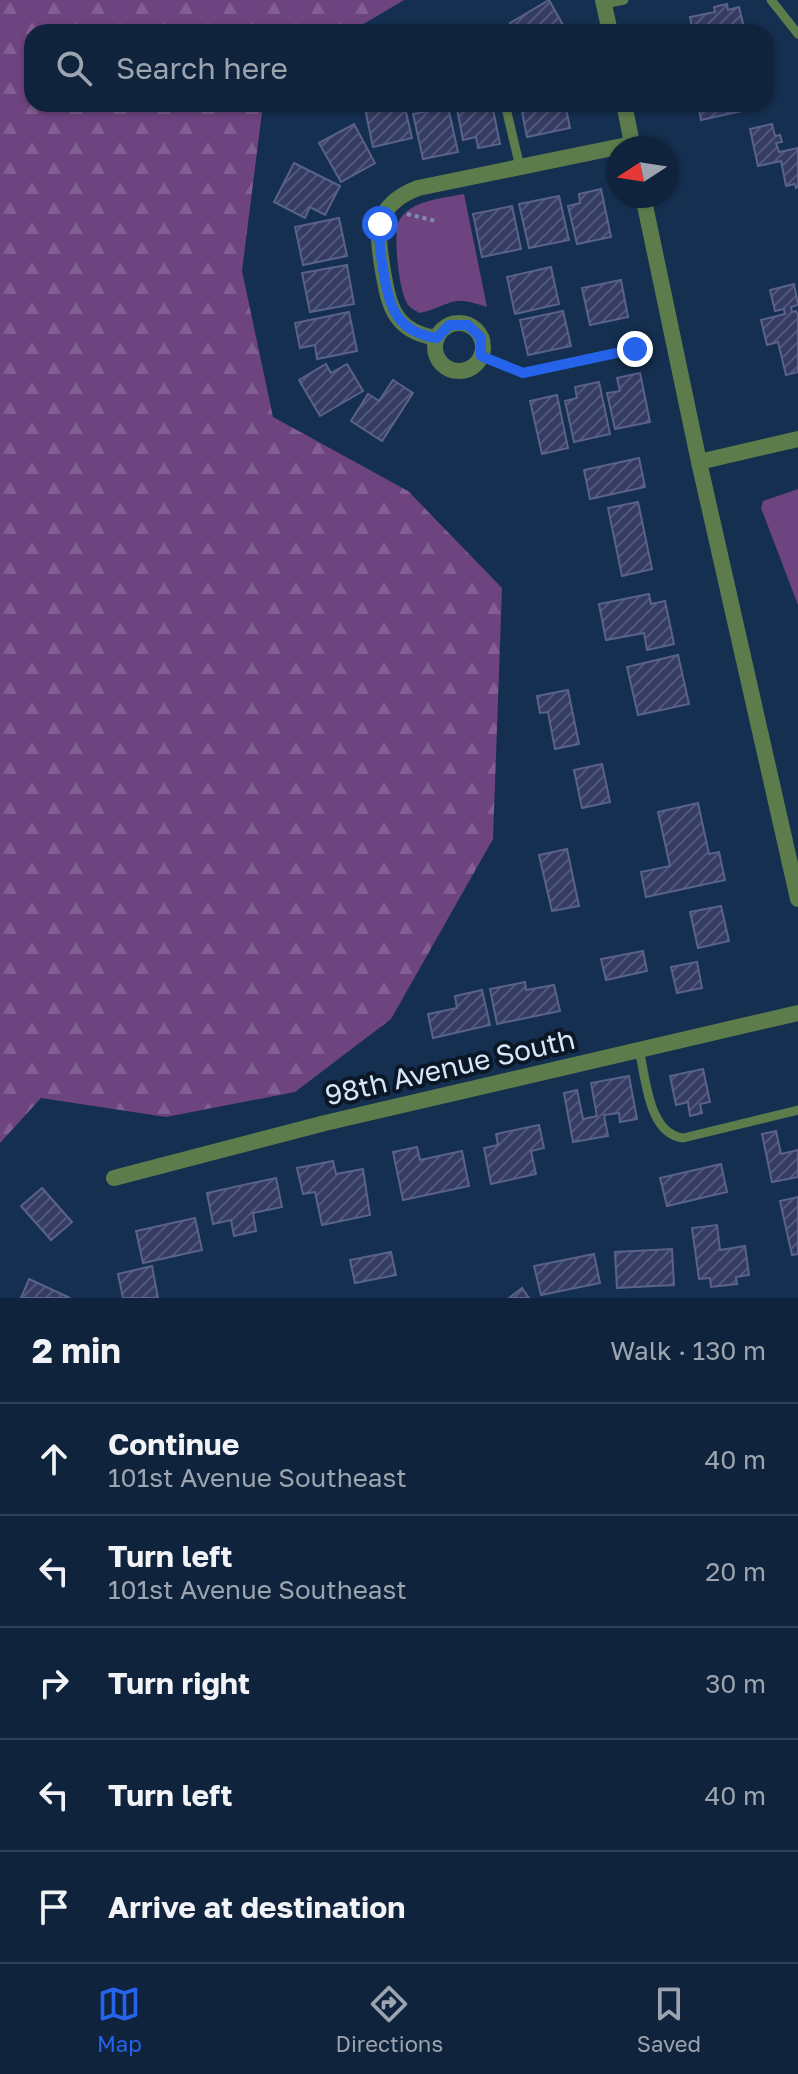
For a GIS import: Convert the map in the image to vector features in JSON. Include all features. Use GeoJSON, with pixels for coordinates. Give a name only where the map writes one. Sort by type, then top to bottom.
{"type":"FeatureCollection","features":[{"type":"Feature","properties":{"kind":"street"},"geometry":{"type":"LineString","coordinates":[[604,2],[608,24]]}},
{"type":"Feature","properties":{"kind":"street"},"geometry":{"type":"LineString","coordinates":[[626,112],[631,136]]}},
{"type":"Feature","properties":{"kind":"street"},"geometry":{"type":"LineString","coordinates":[[437,338],[421,336],[408,328],[388,303],[378,239],[380,224],[390,205],[418,188],[606,151]]}},
{"type":"Feature","properties":{"kind":"street"},"geometry":{"type":"LineString","coordinates":[[646,208],[699,462],[798,899]]}},
{"type":"Feature","properties":{"kind":"street"},"geometry":{"type":"LineString","coordinates":[[449,325],[468,325],[481,338],[481,356],[468,369],[450,369],[437,356],[437,338],[449,325]]}},
{"type":"Feature","properties":{"kind":"street"},"geometry":{"type":"LineString","coordinates":[[699,462],[798,439]]}},
{"type":"Feature","properties":{"kind":"street","name":"98th Avenue South"},"geometry":{"type":"LineString","coordinates":[[114,1178],[325,1123],[798,1013]]}},
{"type":"Feature","properties":{"kind":"lane"},"geometry":{"type":"LineString","coordinates":[[604,2],[624,0]]}},
{"type":"Feature","properties":{"kind":"lane"},"geometry":{"type":"LineString","coordinates":[[771,0],[798,34]]}},
{"type":"Feature","properties":{"kind":"lane"},"geometry":{"type":"LineString","coordinates":[[507,112],[520,167]]}},
{"type":"Feature","properties":{"kind":"lane"},"geometry":{"type":"LineString","coordinates":[[481,356],[523,373],[635,349]]}},
{"type":"Feature","properties":{"kind":"lane"},"geometry":{"type":"LineString","coordinates":[[639,1050],[653,1108],[660,1125],[674,1137],[683,1138],[798,1110]]}},
{"type":"Feature","properties":{"kind":"path"},"geometry":{"type":"LineString","coordinates":[[390,205],[411,216],[436,221]]}},
{"type":"Feature","properties":{"kind":"green space"},"geometry":{"type":"Polygon","coordinates":[[[0,0],[404,0],[364,24],[24,24],[24,112],[262,112],[242,271],[273,417],[408,491],[502,588],[493,839],[391,1019],[295,1092],[166,1117],[41,1098],[0,1143],[0,0]]]}},
{"type":"Feature","properties":{"kind":"green space"},"geometry":{"type":"Polygon","coordinates":[[[464,194],[487,307],[458,301],[420,313],[407,303],[403,294],[397,260],[400,219],[420,204],[464,194]]]}},
{"type":"Feature","properties":{"kind":"green space"},"geometry":{"type":"Polygon","coordinates":[[[798,489],[798,605],[761,508],[763,501],[798,489]]]}},
{"type":"Feature","properties":{"kind":"building"},"geometry":{"type":"Polygon","coordinates":[[[549,0],[562,24],[511,24],[549,0]]]}},
{"type":"Feature","properties":{"kind":"building"},"geometry":{"type":"Polygon","coordinates":[[[727,4],[728,10],[739,7],[743,24],[691,24],[690,17],[715,12],[714,7],[727,4]]]}},
{"type":"Feature","properties":{"kind":"building"},"geometry":{"type":"Polygon","coordinates":[[[366,112],[406,112],[412,138],[373,147],[366,112]]]}},
{"type":"Feature","properties":{"kind":"building"},"geometry":{"type":"Polygon","coordinates":[[[449,112],[458,152],[423,159],[413,114],[449,112]]]}},
{"type":"Feature","properties":{"kind":"building"},"geometry":{"type":"Polygon","coordinates":[[[458,112],[494,112],[500,144],[478,148],[476,137],[463,140],[458,112]]]}},
{"type":"Feature","properties":{"kind":"building"},"geometry":{"type":"Polygon","coordinates":[[[522,112],[567,112],[570,128],[527,137],[522,112]]]}},
{"type":"Feature","properties":{"kind":"building"},"geometry":{"type":"Polygon","coordinates":[[[700,112],[737,112],[701,120],[700,112]]]}},
{"type":"Feature","properties":{"kind":"building"},"geometry":{"type":"Polygon","coordinates":[[[354,124],[375,163],[341,182],[319,143],[354,124]]]}},
{"type":"Feature","properties":{"kind":"building"},"geometry":{"type":"Polygon","coordinates":[[[772,124],[775,136],[780,135],[782,142],[776,143],[779,152],[798,148],[796,188],[795,184],[786,186],[781,161],[758,166],[750,129],[772,124]]]}},
{"type":"Feature","properties":{"kind":"building"},"geometry":{"type":"Polygon","coordinates":[[[294,163],[340,186],[325,215],[310,207],[305,218],[274,202],[294,163]]]}},
{"type":"Feature","properties":{"kind":"building"},"geometry":{"type":"Polygon","coordinates":[[[601,189],[611,237],[577,244],[568,206],[580,203],[579,194],[601,189]]]}},
{"type":"Feature","properties":{"kind":"building"},"geometry":{"type":"Polygon","coordinates":[[[559,196],[569,240],[529,248],[519,204],[559,196]]]}},
{"type":"Feature","properties":{"kind":"building"},"geometry":{"type":"Polygon","coordinates":[[[512,206],[521,249],[482,257],[473,214],[512,206]]]}},
{"type":"Feature","properties":{"kind":"building"},"geometry":{"type":"Polygon","coordinates":[[[339,218],[347,256],[303,265],[295,227],[339,218]]]}},
{"type":"Feature","properties":{"kind":"building"},"geometry":{"type":"Polygon","coordinates":[[[347,265],[354,304],[310,312],[302,273],[347,265]]]}},
{"type":"Feature","properties":{"kind":"building"},"geometry":{"type":"Polygon","coordinates":[[[551,267],[559,304],[515,314],[507,277],[551,267]]]}},
{"type":"Feature","properties":{"kind":"building"},"geometry":{"type":"Polygon","coordinates":[[[621,280],[628,317],[590,325],[582,288],[621,280]]]}},
{"type":"Feature","properties":{"kind":"building"},"geometry":{"type":"Polygon","coordinates":[[[794,284],[798,305],[791,307],[792,312],[796,311],[798,315],[798,372],[786,375],[778,342],[767,345],[761,320],[785,314],[784,309],[775,311],[770,290],[794,284]]]}},
{"type":"Feature","properties":{"kind":"building"},"geometry":{"type":"Polygon","coordinates":[[[563,311],[571,346],[528,355],[520,320],[563,311]]]}},
{"type":"Feature","properties":{"kind":"building"},"geometry":{"type":"Polygon","coordinates":[[[349,312],[357,351],[317,359],[315,345],[300,348],[295,323],[349,312]]]}},
{"type":"Feature","properties":{"kind":"building"},"geometry":{"type":"Polygon","coordinates":[[[326,364],[331,373],[347,364],[363,391],[320,416],[299,380],[326,364]]]}},
{"type":"Feature","properties":{"kind":"building"},"geometry":{"type":"Polygon","coordinates":[[[640,373],[650,422],[615,429],[607,393],[620,391],[617,378],[640,373]]]}},
{"type":"Feature","properties":{"kind":"building"},"geometry":{"type":"Polygon","coordinates":[[[393,380],[413,393],[382,441],[351,421],[368,394],[379,401],[393,380]]]}},
{"type":"Feature","properties":{"kind":"building"},"geometry":{"type":"Polygon","coordinates":[[[599,382],[610,434],[574,442],[565,401],[577,398],[575,387],[599,382]]]}},
{"type":"Feature","properties":{"kind":"building"},"geometry":{"type":"Polygon","coordinates":[[[557,395],[568,448],[542,454],[530,401],[557,395]]]}},
{"type":"Feature","properties":{"kind":"building"},"geometry":{"type":"Polygon","coordinates":[[[639,458],[645,487],[590,499],[584,470],[639,458]]]}},
{"type":"Feature","properties":{"kind":"building"},"geometry":{"type":"Polygon","coordinates":[[[638,502],[652,569],[622,576],[608,508],[638,502]]]}},
{"type":"Feature","properties":{"kind":"building"},"geometry":{"type":"Polygon","coordinates":[[[649,594],[651,604],[665,601],[674,644],[647,650],[644,633],[606,640],[599,604],[649,594]]]}},
{"type":"Feature","properties":{"kind":"building"},"geometry":{"type":"Polygon","coordinates":[[[678,655],[689,704],[638,715],[627,667],[678,655]]]}},
{"type":"Feature","properties":{"kind":"building"},"geometry":{"type":"Polygon","coordinates":[[[568,690],[579,744],[555,749],[548,712],[540,713],[537,696],[568,690]]]}},
{"type":"Feature","properties":{"kind":"building"},"geometry":{"type":"Polygon","coordinates":[[[602,764],[610,802],[582,808],[574,770],[602,764]]]}},
{"type":"Feature","properties":{"kind":"building"},"geometry":{"type":"Polygon","coordinates":[[[698,803],[709,854],[719,852],[725,880],[646,897],[641,872],[670,866],[658,812],[698,803]]]}},
{"type":"Feature","properties":{"kind":"building"},"geometry":{"type":"Polygon","coordinates":[[[567,849],[579,906],[552,911],[539,855],[567,849]]]}},
{"type":"Feature","properties":{"kind":"building"},"geometry":{"type":"Polygon","coordinates":[[[721,906],[729,941],[698,948],[690,912],[721,906]]]}},
{"type":"Feature","properties":{"kind":"building"},"geometry":{"type":"Polygon","coordinates":[[[643,951],[647,971],[606,980],[601,959],[643,951]]]}},
{"type":"Feature","properties":{"kind":"building"},"geometry":{"type":"Polygon","coordinates":[[[697,962],[702,988],[677,993],[671,967],[697,962]]]}},
{"type":"Feature","properties":{"kind":"building"},"geometry":{"type":"Polygon","coordinates":[[[525,982],[526,990],[554,985],[560,1011],[497,1024],[490,989],[525,982]]]}},
{"type":"Feature","properties":{"kind":"building"},"geometry":{"type":"Polygon","coordinates":[[[482,990],[490,1025],[433,1038],[428,1014],[457,1008],[455,996],[482,990]]]}},
{"type":"Feature","properties":{"kind":"building"},"geometry":{"type":"Polygon","coordinates":[[[703,1069],[710,1102],[700,1104],[702,1113],[690,1116],[688,1102],[676,1105],[670,1076],[703,1069]]]}},
{"type":"Feature","properties":{"kind":"building"},"geometry":{"type":"Polygon","coordinates":[[[629,1076],[637,1119],[620,1122],[619,1113],[604,1115],[608,1136],[573,1142],[564,1093],[577,1090],[583,1119],[597,1116],[591,1083],[629,1076]]]}},
{"type":"Feature","properties":{"kind":"building"},"geometry":{"type":"Polygon","coordinates":[[[539,1125],[544,1148],[531,1151],[536,1174],[491,1184],[484,1148],[498,1145],[496,1134],[539,1125]]]}},
{"type":"Feature","properties":{"kind":"building"},"geometry":{"type":"Polygon","coordinates":[[[776,1131],[781,1154],[798,1150],[798,1177],[772,1182],[762,1134],[776,1131]]]}},
{"type":"Feature","properties":{"kind":"building"},"geometry":{"type":"Polygon","coordinates":[[[417,1147],[420,1160],[462,1151],[469,1186],[403,1200],[393,1152],[417,1147]]]}},
{"type":"Feature","properties":{"kind":"building"},"geometry":{"type":"Polygon","coordinates":[[[333,1161],[336,1174],[363,1169],[370,1215],[322,1225],[315,1192],[303,1194],[297,1168],[333,1161]]]}},
{"type":"Feature","properties":{"kind":"building"},"geometry":{"type":"Polygon","coordinates":[[[721,1164],[727,1192],[667,1206],[660,1178],[721,1164]]]}},
{"type":"Feature","properties":{"kind":"building"},"geometry":{"type":"Polygon","coordinates":[[[276,1178],[282,1207],[253,1213],[256,1231],[234,1236],[231,1220],[213,1224],[207,1193],[276,1178]]]}},
{"type":"Feature","properties":{"kind":"building"},"geometry":{"type":"Polygon","coordinates":[[[42,1188],[72,1222],[51,1240],[21,1206],[42,1188]]]}},
{"type":"Feature","properties":{"kind":"building"},"geometry":{"type":"Polygon","coordinates":[[[798,1197],[798,1254],[792,1255],[780,1201],[798,1197]]]}},
{"type":"Feature","properties":{"kind":"building"},"geometry":{"type":"Polygon","coordinates":[[[195,1218],[202,1250],[143,1263],[136,1231],[195,1218]]]}},
{"type":"Feature","properties":{"kind":"building"},"geometry":{"type":"Polygon","coordinates":[[[717,1225],[720,1250],[745,1246],[749,1275],[736,1277],[737,1284],[711,1287],[710,1278],[699,1279],[692,1228],[717,1225]]]}},
{"type":"Feature","properties":{"kind":"building"},"geometry":{"type":"Polygon","coordinates":[[[672,1249],[674,1285],[617,1288],[615,1252],[672,1249]]]}},
{"type":"Feature","properties":{"kind":"building"},"geometry":{"type":"Polygon","coordinates":[[[391,1252],[396,1275],[355,1283],[350,1260],[391,1252]]]}},
{"type":"Feature","properties":{"kind":"building"},"geometry":{"type":"Polygon","coordinates":[[[594,1254],[600,1283],[541,1295],[534,1266],[594,1254]]]}},
{"type":"Feature","properties":{"kind":"building"},"geometry":{"type":"Polygon","coordinates":[[[152,1266],[158,1298],[123,1298],[118,1274],[152,1266]]]}},
{"type":"Feature","properties":{"kind":"building"},"geometry":{"type":"Polygon","coordinates":[[[29,1279],[70,1298],[21,1298],[29,1279]]]}},
{"type":"Feature","properties":{"kind":"building"},"geometry":{"type":"Polygon","coordinates":[[[522,1288],[529,1298],[509,1298],[522,1288]]]}},
{"type":"Feature","properties":{"kind":"route"},"geometry":{"type":"LineString","coordinates":[[380,224],[378,239],[388,303],[408,328],[421,336],[437,338],[449,325],[468,325],[481,338],[481,356],[523,373],[635,349]]}}]}
